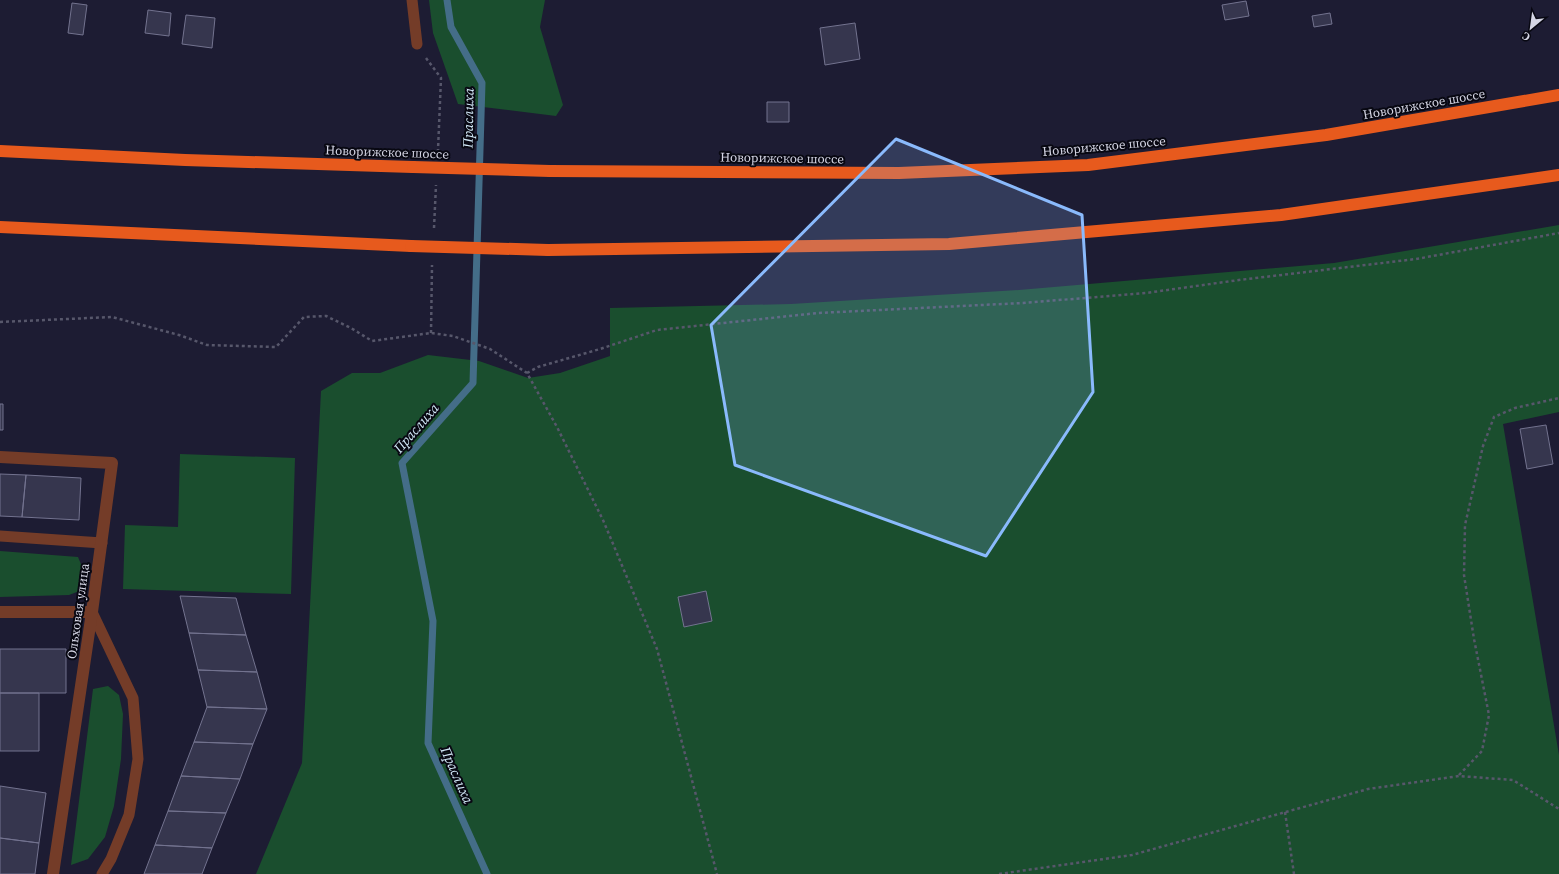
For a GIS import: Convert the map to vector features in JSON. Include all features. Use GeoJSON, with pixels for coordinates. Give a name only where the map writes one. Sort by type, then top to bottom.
{"type":"FeatureCollection","features":[{"type":"Feature","properties":{"kind":"highway","name":"Новорижское шоссе"},"geometry":{"type":"LineString","coordinates":[[0,150],[185,160],[550,171],[898,173],[1088,165],[1326,135],[1559,95]]}},
{"type":"Feature","properties":{"kind":"highway"},"geometry":{"type":"LineString","coordinates":[[0,227],[411,246],[548,250],[949,244],[1281,215],[1559,175]]}},
{"type":"Feature","properties":{"kind":"street","name":"Ольховая улица"},"geometry":{"type":"LineString","coordinates":[[0,457],[112,463],[102,543],[53,874]]}},
{"type":"Feature","properties":{"kind":"street"},"geometry":{"type":"LineString","coordinates":[[0,612],[92,612]]}},
{"type":"Feature","properties":{"kind":"lane"},"geometry":{"type":"LineString","coordinates":[[412,0],[417,44]]}},
{"type":"Feature","properties":{"kind":"lane"},"geometry":{"type":"LineString","coordinates":[[0,536],[102,543]]}},
{"type":"Feature","properties":{"kind":"lane"},"geometry":{"type":"LineString","coordinates":[[92,612],[133,698],[138,760],[129,815],[111,859],[102,874]]}},
{"type":"Feature","properties":{"kind":"path"},"geometry":{"type":"LineString","coordinates":[[527,373],[538,367],[600,349],[657,330],[818,313],[1023,303],[1146,294],[1239,280],[1416,259],[1559,233]]}},
{"type":"Feature","properties":{"kind":"path"},"geometry":{"type":"LineString","coordinates":[[0,322],[112,317],[179,335],[207,345],[276,347],[304,317],[326,316],[351,328],[372,341],[431,333],[453,336],[490,349],[527,373],[557,427],[602,520],[658,649],[717,874]]}},
{"type":"Feature","properties":{"kind":"path"},"geometry":{"type":"LineString","coordinates":[[1459,776],[1482,751],[1489,715],[1474,639],[1464,575],[1465,525],[1483,446],[1494,417],[1515,408],[1559,398]]}},
{"type":"Feature","properties":{"kind":"path"},"geometry":{"type":"LineString","coordinates":[[999,874],[1132,855],[1368,789],[1459,776],[1514,780],[1559,809]]}},
{"type":"Feature","properties":{"kind":"path"},"geometry":{"type":"LineString","coordinates":[[1286,812],[1294,874]]}},
{"type":"Feature","properties":{"kind":"highlighted area"},"geometry":{"type":"Polygon","coordinates":[[[896,139],[1082,215],[1093,392],[986,556],[735,465],[711,325],[896,139]]]}},
{"type":"Feature","properties":{"kind":"green space"},"geometry":{"type":"Polygon","coordinates":[[[429,0],[545,0],[540,27],[563,105],[556,116],[458,104],[433,33],[429,0]]]}},
{"type":"Feature","properties":{"kind":"green space"},"geometry":{"type":"Polygon","coordinates":[[[1559,225],[1559,412],[1503,424],[1559,755],[1559,874],[256,874],[302,763],[321,391],[352,373],[380,373],[428,355],[479,361],[528,378],[560,373],[610,356],[610,308],[791,304],[1019,290],[1334,263],[1559,225]]]}},
{"type":"Feature","properties":{"kind":"green space"},"geometry":{"type":"Polygon","coordinates":[[[180,454],[295,458],[291,594],[123,589],[125,525],[178,527],[180,454]]]}},
{"type":"Feature","properties":{"kind":"green space"},"geometry":{"type":"Polygon","coordinates":[[[0,551],[78,557],[85,574],[82,590],[69,595],[0,597],[0,551]]]}},
{"type":"Feature","properties":{"kind":"green space"},"geometry":{"type":"Polygon","coordinates":[[[108,686],[119,695],[123,714],[121,759],[114,806],[105,837],[88,859],[71,865],[93,689],[108,686]]]}},
{"type":"Feature","properties":{"kind":"building"},"geometry":{"type":"Polygon","coordinates":[[[1246,1],[1249,16],[1225,20],[1222,5],[1246,1]]]}},
{"type":"Feature","properties":{"kind":"building"},"geometry":{"type":"Polygon","coordinates":[[[72,3],[87,5],[83,35],[68,33],[72,3]]]}},
{"type":"Feature","properties":{"kind":"building"},"geometry":{"type":"Polygon","coordinates":[[[148,10],[171,13],[169,36],[145,33],[148,10]]]}},
{"type":"Feature","properties":{"kind":"building"},"geometry":{"type":"Polygon","coordinates":[[[1330,13],[1332,24],[1314,27],[1312,16],[1330,13]]]}},
{"type":"Feature","properties":{"kind":"building"},"geometry":{"type":"Polygon","coordinates":[[[186,15],[215,18],[212,48],[182,44],[186,15]]]}},
{"type":"Feature","properties":{"kind":"building"},"geometry":{"type":"Polygon","coordinates":[[[855,23],[860,59],[825,65],[820,28],[855,23]]]}},
{"type":"Feature","properties":{"kind":"building"},"geometry":{"type":"Polygon","coordinates":[[[767,102],[789,102],[789,122],[767,122],[767,102]]]}},
{"type":"Feature","properties":{"kind":"building"},"geometry":{"type":"Polygon","coordinates":[[[0,404],[3,404],[3,430],[0,430],[0,404]]]}},
{"type":"Feature","properties":{"kind":"building"},"geometry":{"type":"Polygon","coordinates":[[[1546,425],[1553,464],[1527,469],[1520,429],[1546,425]]]}},
{"type":"Feature","properties":{"kind":"building"},"geometry":{"type":"Polygon","coordinates":[[[0,474],[26,475],[22,517],[0,516],[0,474]]]}},
{"type":"Feature","properties":{"kind":"building"},"geometry":{"type":"Polygon","coordinates":[[[26,475],[81,478],[79,520],[22,517],[26,475]]]}},
{"type":"Feature","properties":{"kind":"building"},"geometry":{"type":"Polygon","coordinates":[[[706,591],[712,621],[684,627],[678,597],[706,591]]]}},
{"type":"Feature","properties":{"kind":"building"},"geometry":{"type":"Polygon","coordinates":[[[180,596],[236,598],[246,635],[189,633],[180,596]]]}},
{"type":"Feature","properties":{"kind":"building"},"geometry":{"type":"Polygon","coordinates":[[[189,633],[246,635],[257,672],[198,670],[189,633]]]}},
{"type":"Feature","properties":{"kind":"building"},"geometry":{"type":"Polygon","coordinates":[[[0,649],[66,649],[66,693],[0,693],[0,649]]]}},
{"type":"Feature","properties":{"kind":"building"},"geometry":{"type":"Polygon","coordinates":[[[198,670],[257,672],[267,709],[207,707],[198,670]]]}},
{"type":"Feature","properties":{"kind":"building"},"geometry":{"type":"Polygon","coordinates":[[[0,693],[39,693],[39,751],[0,751],[0,693]]]}},
{"type":"Feature","properties":{"kind":"building"},"geometry":{"type":"Polygon","coordinates":[[[207,707],[267,709],[253,744],[194,742],[207,707]]]}},
{"type":"Feature","properties":{"kind":"building"},"geometry":{"type":"Polygon","coordinates":[[[194,742],[253,744],[240,779],[181,776],[194,742]]]}},
{"type":"Feature","properties":{"kind":"building"},"geometry":{"type":"Polygon","coordinates":[[[181,776],[240,779],[226,813],[168,811],[181,776]]]}},
{"type":"Feature","properties":{"kind":"building"},"geometry":{"type":"Polygon","coordinates":[[[0,786],[46,793],[39,843],[0,838],[0,786]]]}},
{"type":"Feature","properties":{"kind":"building"},"geometry":{"type":"Polygon","coordinates":[[[168,811],[226,813],[212,848],[155,845],[168,811]]]}},
{"type":"Feature","properties":{"kind":"building"},"geometry":{"type":"Polygon","coordinates":[[[0,838],[39,843],[35,874],[0,874],[0,838]]]}},
{"type":"Feature","properties":{"kind":"building"},"geometry":{"type":"Polygon","coordinates":[[[155,845],[212,848],[202,874],[144,874],[155,845]]]}},
{"type":"Feature","properties":{"kind":"waterway","name":"Праслиха"},"geometry":{"type":"LineString","coordinates":[[447,0],[451,27],[482,83],[473,383],[402,463],[433,621],[428,743],[487,874]]}}]}
